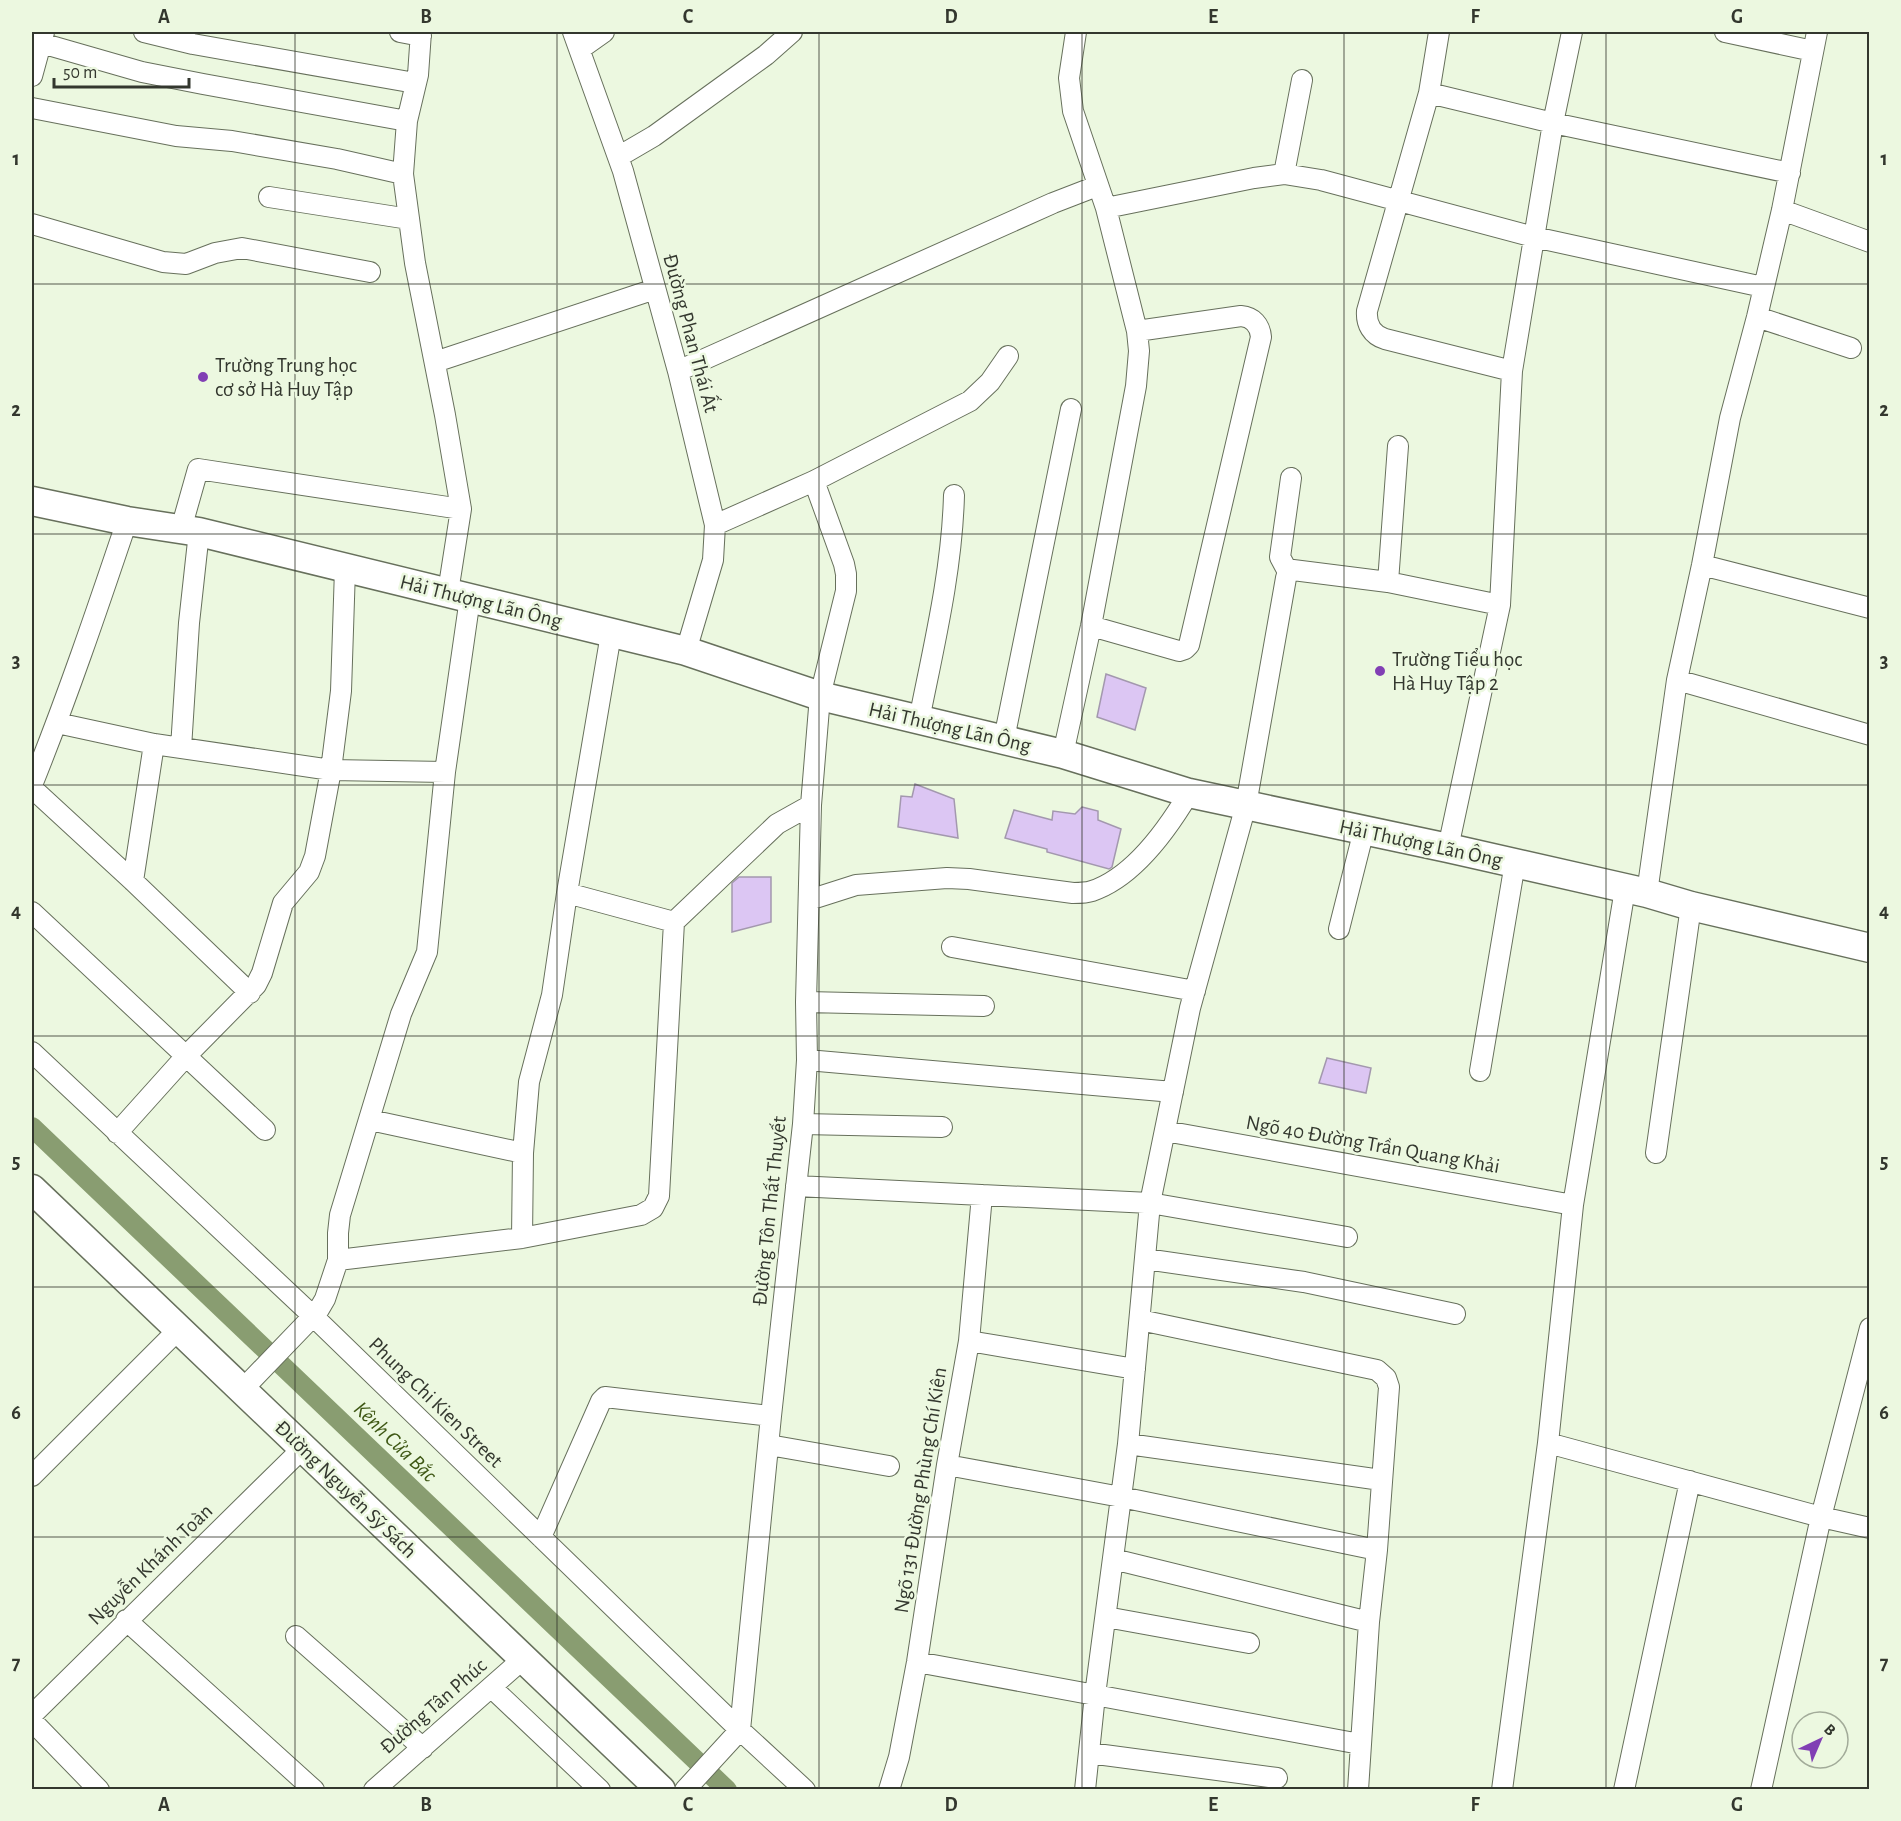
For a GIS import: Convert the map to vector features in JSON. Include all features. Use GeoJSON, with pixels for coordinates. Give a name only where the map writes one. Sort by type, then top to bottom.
{"type":"FeatureCollection","features":[{"type":"Feature","properties":{"kind":"street"},"geometry":{"type":"LineString","coordinates":[[144,32],[193,44],[415,83]]}},
{"type":"Feature","properties":{"kind":"street"},"geometry":{"type":"LineString","coordinates":[[251,1380],[314,1317],[325,1299],[338,1260],[340,1215],[401,1014],[427,952],[445,772],[459,595],[461,509],[415,263],[403,174],[407,121],[418,75],[421,34],[400,32]]}},
{"type":"Feature","properties":{"kind":"street"},"geometry":{"type":"LineString","coordinates":[[576,40],[604,32]]}},
{"type":"Feature","properties":{"kind":"street"},"geometry":{"type":"LineString","coordinates":[[618,157],[654,136],[748,69],[792,32]]}},
{"type":"Feature","properties":{"kind":"street"},"geometry":{"type":"LineString","coordinates":[[1063,754],[1091,626],[1136,386],[1138,351],[1137,331],[1106,208],[1073,111],[1069,78],[1076,32]]}},
{"type":"Feature","properties":{"kind":"street"},"geometry":{"type":"LineString","coordinates":[[1439,32],[1430,93],[1366,310],[1368,324],[1380,338],[1512,371]]}},
{"type":"Feature","properties":{"kind":"street"},"geometry":{"type":"LineString","coordinates":[[1448,848],[1500,605],[1512,371],[1553,123],[1572,32]]}},
{"type":"Feature","properties":{"kind":"street"},"geometry":{"type":"LineString","coordinates":[[1502,1790],[1548,1443],[1573,1205],[1731,417],[1782,210],[1815,41],[1725,32]]}},
{"type":"Feature","properties":{"kind":"street"},"geometry":{"type":"LineString","coordinates":[[32,76],[42,37],[142,72],[407,121]]}},
{"type":"Feature","properties":{"kind":"street","name":"Đường Phan Thái Ất"},"geometry":{"type":"LineString","coordinates":[[576,40],[623,171],[678,371],[715,525],[714,560],[686,651]]}},
{"type":"Feature","properties":{"kind":"street"},"geometry":{"type":"LineString","coordinates":[[1284,174],[1302,80]]}},
{"type":"Feature","properties":{"kind":"street"},"geometry":{"type":"LineString","coordinates":[[1430,93],[1553,123],[1790,173]]}},
{"type":"Feature","properties":{"kind":"street"},"geometry":{"type":"LineString","coordinates":[[32,108],[176,136],[232,141],[338,159],[403,174]]}},
{"type":"Feature","properties":{"kind":"street"},"geometry":{"type":"LineString","coordinates":[[1106,208],[1284,174],[1321,180],[1533,237],[1763,287]]}},
{"type":"Feature","properties":{"kind":"street"},"geometry":{"type":"LineString","coordinates":[[678,371],[1053,203],[1097,186]]}},
{"type":"Feature","properties":{"kind":"street"},"geometry":{"type":"LineString","coordinates":[[270,197],[409,219]]}},
{"type":"Feature","properties":{"kind":"street"},"geometry":{"type":"LineString","coordinates":[[1782,210],[1869,242]]}},
{"type":"Feature","properties":{"kind":"street"},"geometry":{"type":"LineString","coordinates":[[32,224],[163,262],[186,264],[215,253],[242,248],[370,272]]}},
{"type":"Feature","properties":{"kind":"street"},"geometry":{"type":"LineString","coordinates":[[435,362],[655,289]]}},
{"type":"Feature","properties":{"kind":"street"},"geometry":{"type":"LineString","coordinates":[[1091,626],[1179,651],[1189,645],[1261,337],[1255,322],[1241,316],[1137,331]]}},
{"type":"Feature","properties":{"kind":"street"},"geometry":{"type":"LineString","coordinates":[[1757,317],[1851,348]]}},
{"type":"Feature","properties":{"kind":"street"},"geometry":{"type":"LineString","coordinates":[[715,525],[814,481],[970,401],[990,382],[1008,356]]}},
{"type":"Feature","properties":{"kind":"street"},"geometry":{"type":"LineString","coordinates":[[1004,739],[1071,410]]}},
{"type":"Feature","properties":{"kind":"street"},"geometry":{"type":"LineString","coordinates":[[1388,582],[1398,446]]}},
{"type":"Feature","properties":{"kind":"street"},"geometry":{"type":"LineString","coordinates":[[181,748],[189,623],[190,531],[198,469],[461,509]]}},
{"type":"Feature","properties":{"kind":"street"},"geometry":{"type":"LineString","coordinates":[[1085,1790],[1128,1444],[1150,1203],[1195,991],[1246,805],[1288,572],[1280,557],[1291,478]]}},
{"type":"Feature","properties":{"kind":"street","name":"Đường Tôn Thất Thuyết"},"geometry":{"type":"LineString","coordinates":[[735,1736],[803,1124],[807,1060],[806,1002],[811,805],[820,696],[846,591],[846,574],[814,481]]}},
{"type":"Feature","properties":{"kind":"street"},"geometry":{"type":"LineString","coordinates":[[919,720],[950,562],[954,495]]}},
{"type":"Feature","properties":{"kind":"street","name":"Hải Thượng Lãn Ông"},"geometry":{"type":"LineString","coordinates":[[32,501],[127,521],[190,531],[686,651],[820,696],[1063,754],[1190,793],[1515,863],[1869,948]]}},
{"type":"Feature","properties":{"kind":"street"},"geometry":{"type":"LineString","coordinates":[[127,521],[57,723],[32,787],[250,993]]}},
{"type":"Feature","properties":{"kind":"street"},"geometry":{"type":"LineString","coordinates":[[1702,565],[1869,608]]}},
{"type":"Feature","properties":{"kind":"street"},"geometry":{"type":"LineString","coordinates":[[117,1133],[187,1055],[250,993],[262,973],[283,903],[312,864],[331,770],[342,672],[345,569]]}},
{"type":"Feature","properties":{"kind":"street"},"geometry":{"type":"LineString","coordinates":[[1288,572],[1293,570],[1388,582],[1500,605]]}},
{"type":"Feature","properties":{"kind":"street"},"geometry":{"type":"LineString","coordinates":[[522,1238],[523,1153],[529,1082],[552,995],[610,634]]}},
{"type":"Feature","properties":{"kind":"street"},"geometry":{"type":"LineString","coordinates":[[1677,680],[1869,735]]}},
{"type":"Feature","properties":{"kind":"street"},"geometry":{"type":"LineString","coordinates":[[57,723],[154,744],[331,770],[445,772]]}},
{"type":"Feature","properties":{"kind":"street"},"geometry":{"type":"LineString","coordinates":[[133,881],[154,744]]}},
{"type":"Feature","properties":{"kind":"street"},"geometry":{"type":"LineString","coordinates":[[809,900],[856,885],[947,878],[1073,893],[1090,892],[1112,882],[1143,855],[1157,840],[1190,793]]}},
{"type":"Feature","properties":{"kind":"street"},"geometry":{"type":"LineString","coordinates":[[338,1260],[522,1238],[647,1213],[657,1203],[659,1196],[674,922],[777,824],[811,805]]}},
{"type":"Feature","properties":{"kind":"street"},"geometry":{"type":"LineString","coordinates":[[1339,929],[1364,830]]}},
{"type":"Feature","properties":{"kind":"street"},"geometry":{"type":"LineString","coordinates":[[1480,1071],[1515,863]]}},
{"type":"Feature","properties":{"kind":"street"},"geometry":{"type":"LineString","coordinates":[[567,893],[674,922]]}},
{"type":"Feature","properties":{"kind":"street"},"geometry":{"type":"LineString","coordinates":[[1656,1153],[1691,906]]}},
{"type":"Feature","properties":{"kind":"street"},"geometry":{"type":"LineString","coordinates":[[32,912],[265,1130]]}},
{"type":"Feature","properties":{"kind":"street"},"geometry":{"type":"LineString","coordinates":[[952,947],[1195,991]]}},
{"type":"Feature","properties":{"kind":"street"},"geometry":{"type":"LineString","coordinates":[[806,1002],[984,1006]]}},
{"type":"Feature","properties":{"kind":"street","name":"Phung Chi Kien Street"},"geometry":{"type":"LineString","coordinates":[[32,1052],[314,1317],[541,1537],[735,1736],[805,1790]]}},
{"type":"Feature","properties":{"kind":"street"},"geometry":{"type":"LineString","coordinates":[[807,1060],[1173,1092]]}},
{"type":"Feature","properties":{"kind":"street"},"geometry":{"type":"LineString","coordinates":[[370,1120],[523,1153]]}},
{"type":"Feature","properties":{"kind":"street"},"geometry":{"type":"LineString","coordinates":[[803,1124],[942,1127]]}},
{"type":"Feature","properties":{"kind":"street","name":"Ngõ 40 Đường Trần Quang Khải"},"geometry":{"type":"LineString","coordinates":[[1165,1131],[1573,1205]]}},
{"type":"Feature","properties":{"kind":"street"},"geometry":{"type":"LineString","coordinates":[[796,1186],[1150,1203],[1347,1237]]}},
{"type":"Feature","properties":{"kind":"street","name":"Đường Nguyễn Sỹ Sách"},"geometry":{"type":"LineString","coordinates":[[32,1189],[179,1329],[251,1380],[303,1448],[661,1790]]}},
{"type":"Feature","properties":{"kind":"street","name":"Ngõ 131 Đường Phùng Chí Kiên"},"geometry":{"type":"LineString","coordinates":[[889,1790],[917,1662],[947,1465],[969,1341],[982,1195]]}},
{"type":"Feature","properties":{"kind":"street"},"geometry":{"type":"LineString","coordinates":[[1145,1259],[1304,1282],[1455,1314]]}},
{"type":"Feature","properties":{"kind":"street"},"geometry":{"type":"LineString","coordinates":[[1140,1320],[1377,1370],[1384,1375],[1389,1387],[1377,1550],[1369,1622],[1358,1790]]}},
{"type":"Feature","properties":{"kind":"street"},"geometry":{"type":"LineString","coordinates":[[1761,1790],[1821,1518],[1869,1328]]}},
{"type":"Feature","properties":{"kind":"street"},"geometry":{"type":"LineString","coordinates":[[32,1476],[179,1329]]}},
{"type":"Feature","properties":{"kind":"street"},"geometry":{"type":"LineString","coordinates":[[969,1341],[1135,1369]]}},
{"type":"Feature","properties":{"kind":"street"},"geometry":{"type":"LineString","coordinates":[[541,1537],[601,1401],[605,1397],[771,1416]]}},
{"type":"Feature","properties":{"kind":"street"},"geometry":{"type":"LineString","coordinates":[[1548,1443],[1821,1518],[1869,1528]]}},
{"type":"Feature","properties":{"kind":"street"},"geometry":{"type":"LineString","coordinates":[[1128,1444],[1381,1480]]}},
{"type":"Feature","properties":{"kind":"street"},"geometry":{"type":"LineString","coordinates":[[768,1445],[889,1466]]}},
{"type":"Feature","properties":{"kind":"street","name":"Nguyễn Khánh Toàn"},"geometry":{"type":"LineString","coordinates":[[32,1715],[303,1448]]}},
{"type":"Feature","properties":{"kind":"street"},"geometry":{"type":"LineString","coordinates":[[947,1465],[1121,1497],[1377,1550]]}},
{"type":"Feature","properties":{"kind":"street"},"geometry":{"type":"LineString","coordinates":[[1624,1790],[1690,1481]]}},
{"type":"Feature","properties":{"kind":"street"},"geometry":{"type":"LineString","coordinates":[[1113,1559],[1369,1622]]}},
{"type":"Feature","properties":{"kind":"street"},"geometry":{"type":"LineString","coordinates":[[1106,1617],[1249,1643]]}},
{"type":"Feature","properties":{"kind":"street"},"geometry":{"type":"LineString","coordinates":[[126,1620],[315,1790]]}},
{"type":"Feature","properties":{"kind":"street"},"geometry":{"type":"LineString","coordinates":[[296,1636],[423,1748]]}},
{"type":"Feature","properties":{"kind":"street","name":"Đường Tân Phúc"},"geometry":{"type":"LineString","coordinates":[[374,1790],[523,1659]]}},
{"type":"Feature","properties":{"kind":"street"},"geometry":{"type":"LineString","coordinates":[[917,1662],[1360,1744]]}},
{"type":"Feature","properties":{"kind":"street"},"geometry":{"type":"LineString","coordinates":[[492,1688],[600,1790]]}},
{"type":"Feature","properties":{"kind":"street"},"geometry":{"type":"LineString","coordinates":[[32,1721],[99,1790]]}},
{"type":"Feature","properties":{"kind":"street"},"geometry":{"type":"LineString","coordinates":[[690,1785],[735,1736]]}},
{"type":"Feature","properties":{"kind":"street"},"geometry":{"type":"LineString","coordinates":[[1089,1753],[1277,1778]]}},
{"type":"Feature","properties":{"kind":"building"},"geometry":{"type":"Polygon","coordinates":[[[1106,674],[1146,688],[1135,730],[1097,717],[1106,674]]]}},
{"type":"Feature","properties":{"kind":"building"},"geometry":{"type":"Polygon","coordinates":[[[915,784],[954,799],[958,838],[898,827],[901,796],[912,797],[915,784]]]}},
{"type":"Feature","properties":{"kind":"building"},"geometry":{"type":"Polygon","coordinates":[[[1082,807],[1098,811],[1098,820],[1121,829],[1112,867],[1109,869],[1005,838],[1014,810],[1052,820],[1053,811],[1075,814],[1082,807]]]}},
{"type":"Feature","properties":{"kind":"building"},"geometry":{"type":"Polygon","coordinates":[[[739,877],[771,877],[771,922],[732,932],[732,883],[739,877]]]}},
{"type":"Feature","properties":{"kind":"building"},"geometry":{"type":"Polygon","coordinates":[[[1327,1058],[1371,1068],[1366,1093],[1319,1083],[1327,1058]]]}},
{"type":"Feature","properties":{"kind":"waterway","name":"Kênh Cửa Bắc"},"geometry":{"type":"LineString","coordinates":[[32,1127],[727,1790]]}},
{"type":"Feature","properties":{"kind":"place","name":"Trường Trung học cơ sở Hà Huy Tập"},"geometry":{"type":"Point","coordinates":[203,377]}},
{"type":"Feature","properties":{"kind":"place","name":"Trường Tiểu học Hà Huy Tập 2"},"geometry":{"type":"Point","coordinates":[1380,671]}}]}
